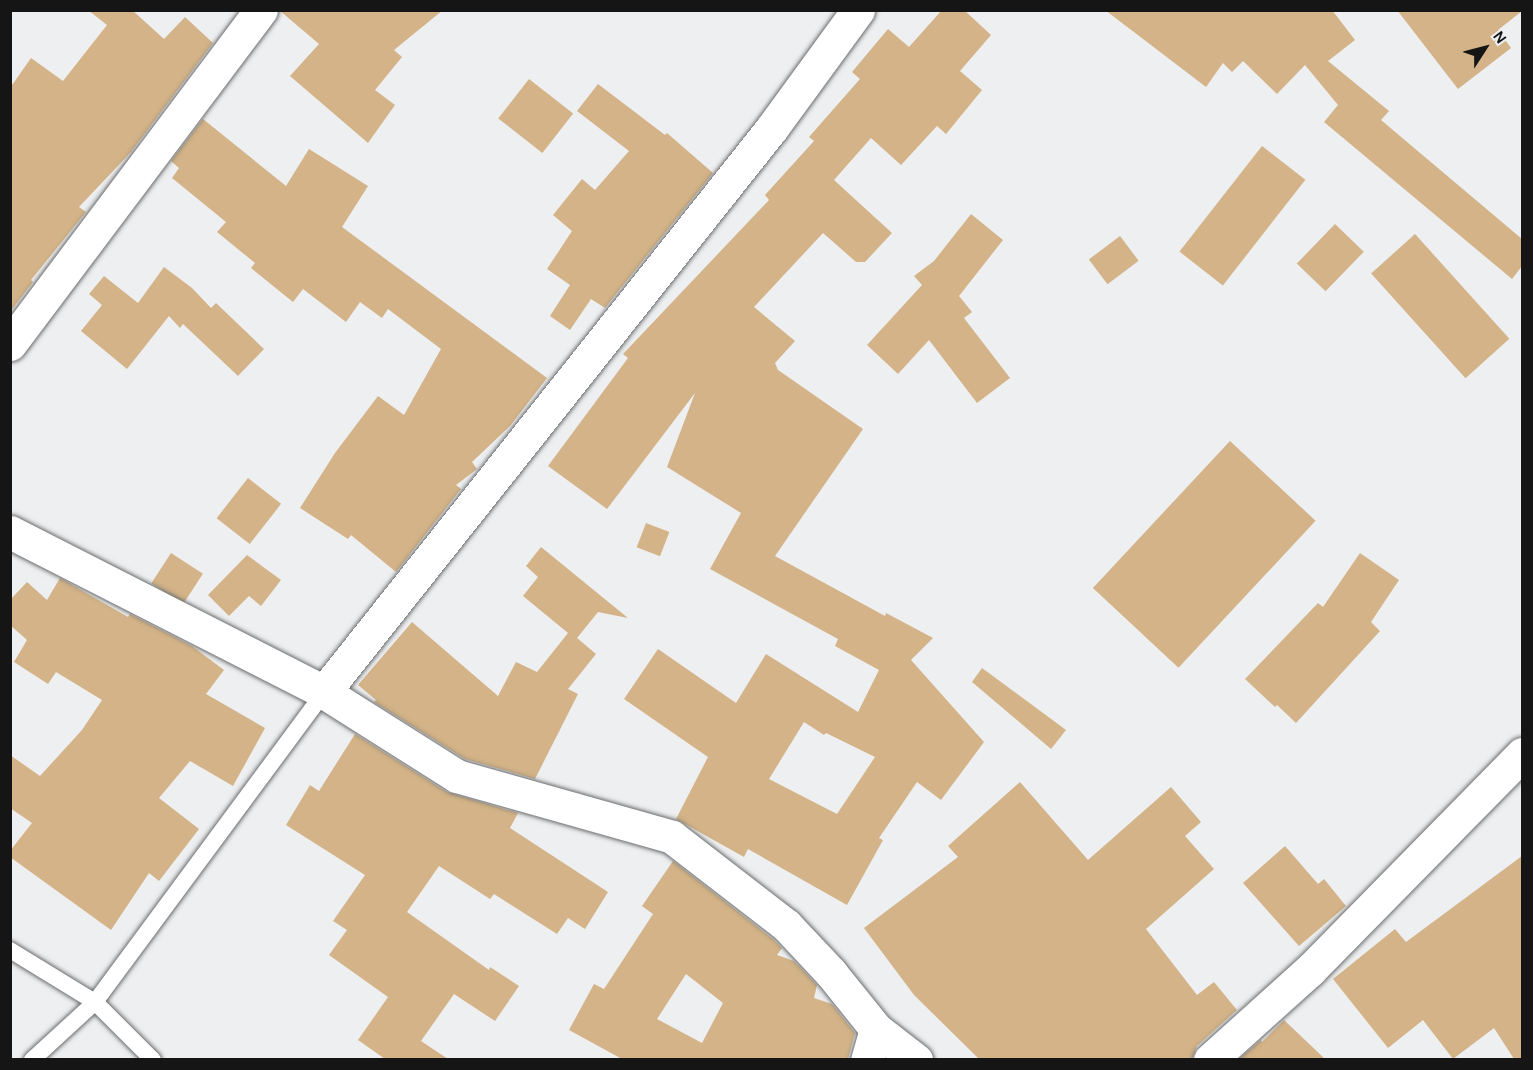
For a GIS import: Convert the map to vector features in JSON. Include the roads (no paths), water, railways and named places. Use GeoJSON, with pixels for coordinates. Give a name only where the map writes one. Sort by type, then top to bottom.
{"type":"FeatureCollection","features":[{"type":"Feature","properties":{"kind":"street"},"geometry":{"type":"LineString","coordinates":[[10,344],[261,10]]}},
{"type":"Feature","properties":{"kind":"street"},"geometry":{"type":"LineString","coordinates":[[324,692],[772,128],[858,10]]}},
{"type":"Feature","properties":{"kind":"street"},"geometry":{"type":"LineString","coordinates":[[10,532],[324,692],[457,776],[672,837],[786,925],[876,1029],[916,1059]]}},
{"type":"Feature","properties":{"kind":"street"},"geometry":{"type":"LineString","coordinates":[[1210,1059],[1310,970],[1522,754]]}},
{"type":"Feature","properties":{"kind":"street"},"geometry":{"type":"LineString","coordinates":[[867,1059],[876,1029]]}},
{"type":"Feature","properties":{"kind":"lane"},"geometry":{"type":"LineString","coordinates":[[32,1059],[95,1002],[324,692]]}},
{"type":"Feature","properties":{"kind":"lane"},"geometry":{"type":"LineString","coordinates":[[10,950],[95,1002],[153,1059]]}}]}
